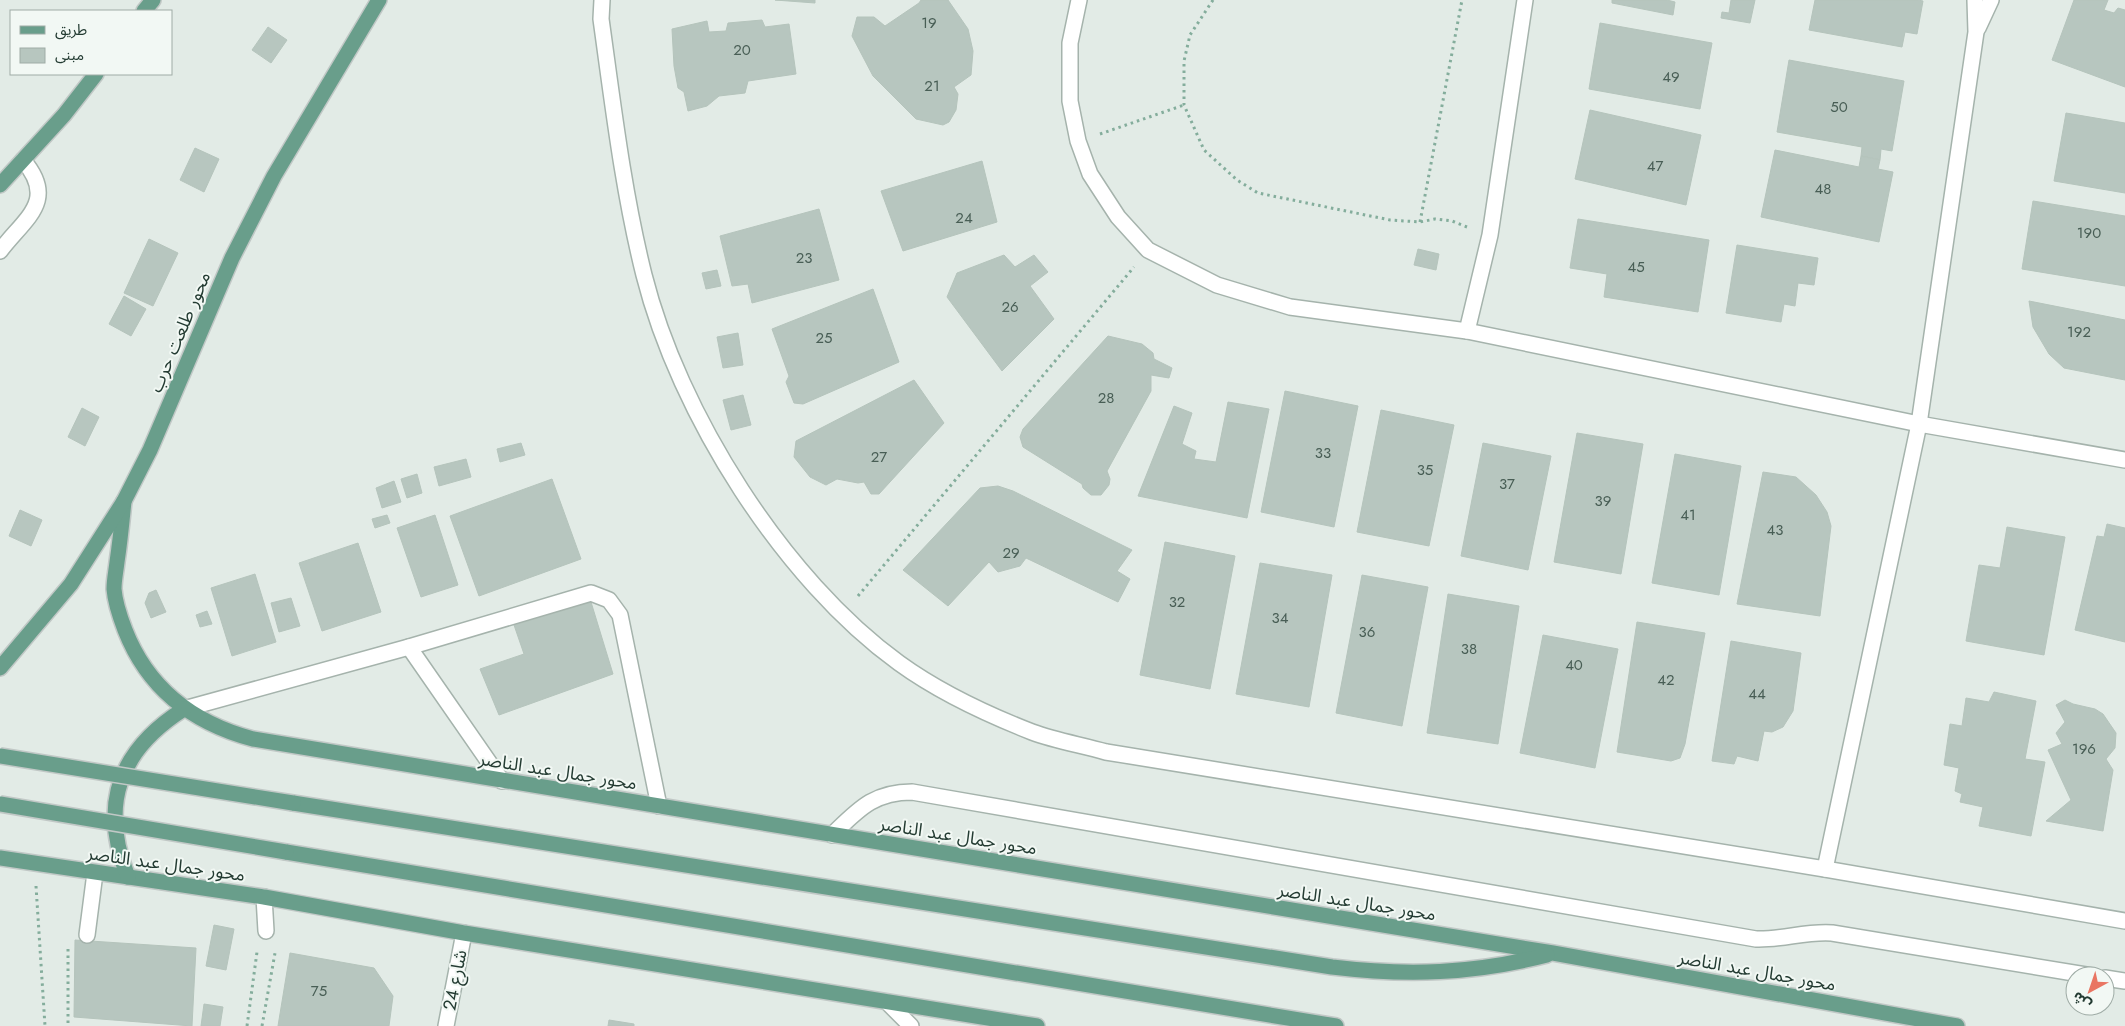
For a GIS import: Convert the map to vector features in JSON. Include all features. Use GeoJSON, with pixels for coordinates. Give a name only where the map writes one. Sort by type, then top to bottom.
{"type":"FeatureCollection","features":[{"type":"Feature","properties":{"kind":"main road"},"geometry":{"type":"LineString","coordinates":[[145,10],[153,0]]}},
{"type":"Feature","properties":{"kind":"main road","name":"محور طلعت حرب"},"geometry":{"type":"LineString","coordinates":[[0,668],[71,584],[124,501],[150,450],[232,258],[274,176],[379,0]]}},
{"type":"Feature","properties":{"kind":"main road"},"geometry":{"type":"LineString","coordinates":[[0,184],[64,115],[95,75]]}},
{"type":"Feature","properties":{"kind":"main road","name":"محور جمال عبد الناصر"},"geometry":{"type":"LineString","coordinates":[[124,501],[114,589],[120,618],[131,645],[146,671],[165,693],[184,709],[206,723],[229,733],[253,739],[1553,953],[1957,1026]]}},
{"type":"Feature","properties":{"kind":"main road"},"geometry":{"type":"LineString","coordinates":[[128,878],[119,854],[115,830],[116,805],[121,781],[131,758],[146,738],[164,722],[184,709]]}},
{"type":"Feature","properties":{"kind":"main road"},"geometry":{"type":"LineString","coordinates":[[0,756],[1369,972],[1406,974],[1453,972],[1517,963],[1553,953]]}},
{"type":"Feature","properties":{"kind":"main road"},"geometry":{"type":"LineString","coordinates":[[0,804],[1336,1026]]}},
{"type":"Feature","properties":{"kind":"main road","name":"محور جمال عبد الناصر"},"geometry":{"type":"LineString","coordinates":[[0,858],[264,897],[464,933],[1037,1026]]}},
{"type":"Feature","properties":{"kind":"street"},"geometry":{"type":"LineString","coordinates":[[602,0],[601,19],[624,184],[645,278],[674,365],[728,472],[781,546],[842,615],[900,663],[964,702],[1034,732],[1106,752],[1825,869],[2125,921]]}},
{"type":"Feature","properties":{"kind":"street"},"geometry":{"type":"LineString","coordinates":[[1079,0],[1070,42],[1070,101],[1078,141],[1090,174],[1118,217],[1148,250],[1218,285],[1290,308],[1467,331],[1919,424],[2125,460]]}},
{"type":"Feature","properties":{"kind":"street"},"geometry":{"type":"LineString","coordinates":[[1467,331],[1490,236],[1525,0]]}},
{"type":"Feature","properties":{"kind":"street"},"geometry":{"type":"LineString","coordinates":[[1825,869],[1919,424],[1976,32],[1975,0]]}},
{"type":"Feature","properties":{"kind":"street"},"geometry":{"type":"LineString","coordinates":[[1976,32],[1991,0]]}},
{"type":"Feature","properties":{"kind":"street"},"geometry":{"type":"LineString","coordinates":[[0,251],[33,213],[38,201],[39,190],[36,180],[23,160]]}},
{"type":"Feature","properties":{"kind":"street"},"geometry":{"type":"LineString","coordinates":[[184,709],[409,647],[591,593],[609,600],[620,615],[659,806]]}},
{"type":"Feature","properties":{"kind":"street"},"geometry":{"type":"LineString","coordinates":[[409,647],[502,780]]}},
{"type":"Feature","properties":{"kind":"street"},"geometry":{"type":"LineString","coordinates":[[832,835],[871,800],[898,792],[912,792],[1756,938],[1782,939],[1812,933],[1832,932],[2065,971]]}},
{"type":"Feature","properties":{"kind":"street"},"geometry":{"type":"LineString","coordinates":[[86,935],[95,873]]}},
{"type":"Feature","properties":{"kind":"street"},"geometry":{"type":"LineString","coordinates":[[264,897],[266,931]]}},
{"type":"Feature","properties":{"kind":"street","name":"شارع 24"},"geometry":{"type":"LineString","coordinates":[[446,1026],[464,933]]}},
{"type":"Feature","properties":{"kind":"street"},"geometry":{"type":"LineString","coordinates":[[887,1002],[911,1026]]}},
{"type":"Feature","properties":{"kind":"path"},"geometry":{"type":"LineString","coordinates":[[1213,0],[1190,35],[1184,61],[1184,105],[1204,150],[1237,180],[1258,193],[1390,220],[1420,222],[1435,219],[1452,221],[1490,236]]}},
{"type":"Feature","properties":{"kind":"path"},"geometry":{"type":"LineString","coordinates":[[1420,222],[1462,0]]}},
{"type":"Feature","properties":{"kind":"path"},"geometry":{"type":"LineString","coordinates":[[1078,141],[1184,105]]}},
{"type":"Feature","properties":{"kind":"path"},"geometry":{"type":"LineString","coordinates":[[842,615],[1148,250]]}},
{"type":"Feature","properties":{"kind":"path"},"geometry":{"type":"LineString","coordinates":[[35,863],[45,1026]]}},
{"type":"Feature","properties":{"kind":"path"},"geometry":{"type":"LineString","coordinates":[[246,1026],[258,947]]}},
{"type":"Feature","properties":{"kind":"path"},"geometry":{"type":"LineString","coordinates":[[262,1026],[276,949]]}},
{"type":"Feature","properties":{"kind":"building"},"geometry":{"type":"Polygon","coordinates":[[[775,0],[815,0],[815,3],[775,0]]]}},
{"type":"Feature","properties":{"kind":"building"},"geometry":{"type":"Polygon","coordinates":[[[921,0],[948,0],[968,29],[973,51],[971,75],[954,87],[958,94],[956,110],[949,122],[943,125],[916,119],[873,76],[852,36],[857,17],[874,17],[885,26],[921,0]]]}},
{"type":"Feature","properties":{"kind":"building"},"geometry":{"type":"Polygon","coordinates":[[[1612,0],[1667,0],[1675,2],[1673,15],[1612,3],[1612,0]]]}},
{"type":"Feature","properties":{"kind":"building"},"geometry":{"type":"Polygon","coordinates":[[[1731,0],[1755,0],[1750,23],[1721,18],[1722,12],[1729,13],[1731,0]]]}},
{"type":"Feature","properties":{"kind":"building"},"geometry":{"type":"Polygon","coordinates":[[[1815,0],[1923,1],[1917,34],[1905,32],[1902,47],[1809,30],[1815,0]]]}},
{"type":"Feature","properties":{"kind":"building"},"geometry":{"type":"Polygon","coordinates":[[[2074,0],[2108,0],[2104,10],[2114,13],[2118,8],[2125,10],[2125,87],[2052,60],[2074,0]]]}},
{"type":"Feature","properties":{"kind":"building"},"geometry":{"type":"Polygon","coordinates":[[[762,20],[765,27],[789,24],[796,74],[748,81],[745,93],[719,96],[707,106],[688,111],[684,92],[678,88],[674,66],[672,29],[707,21],[709,32],[726,31],[728,23],[762,20]]]}},
{"type":"Feature","properties":{"kind":"building"},"geometry":{"type":"Polygon","coordinates":[[[1600,23],[1712,43],[1700,109],[1589,89],[1600,23]]]}},
{"type":"Feature","properties":{"kind":"building"},"geometry":{"type":"Polygon","coordinates":[[[268,27],[287,40],[271,63],[252,50],[268,27]]]}},
{"type":"Feature","properties":{"kind":"building"},"geometry":{"type":"Polygon","coordinates":[[[1789,60],[1904,81],[1892,151],[1881,149],[1880,160],[1861,156],[1862,147],[1777,132],[1789,60]]]}},
{"type":"Feature","properties":{"kind":"building"},"geometry":{"type":"Polygon","coordinates":[[[1590,110],[1701,135],[1686,205],[1575,179],[1590,110]]]}},
{"type":"Feature","properties":{"kind":"building"},"geometry":{"type":"Polygon","coordinates":[[[2066,113],[2125,123],[2125,193],[2054,181],[2066,113]]]}},
{"type":"Feature","properties":{"kind":"building"},"geometry":{"type":"Polygon","coordinates":[[[195,148],[219,159],[204,192],[180,180],[195,148]]]}},
{"type":"Feature","properties":{"kind":"building"},"geometry":{"type":"Polygon","coordinates":[[[1775,150],[1859,167],[1861,156],[1880,160],[1878,169],[1893,172],[1879,242],[1761,217],[1775,150]]]}},
{"type":"Feature","properties":{"kind":"building"},"geometry":{"type":"Polygon","coordinates":[[[982,161],[997,222],[903,251],[881,191],[982,161]]]}},
{"type":"Feature","properties":{"kind":"building"},"geometry":{"type":"Polygon","coordinates":[[[2033,201],[2125,216],[2125,286],[2022,269],[2033,201]]]}},
{"type":"Feature","properties":{"kind":"building"},"geometry":{"type":"Polygon","coordinates":[[[819,209],[839,280],[752,303],[748,284],[732,286],[720,236],[819,209]]]}},
{"type":"Feature","properties":{"kind":"building"},"geometry":{"type":"Polygon","coordinates":[[[1578,219],[1709,240],[1698,312],[1604,297],[1607,274],[1570,268],[1578,219]]]}},
{"type":"Feature","properties":{"kind":"building"},"geometry":{"type":"Polygon","coordinates":[[[149,239],[178,253],[153,306],[124,293],[149,239]]]}},
{"type":"Feature","properties":{"kind":"building"},"geometry":{"type":"Polygon","coordinates":[[[1737,245],[1818,258],[1814,285],[1798,283],[1795,306],[1784,304],[1781,322],[1726,313],[1737,245]]]}},
{"type":"Feature","properties":{"kind":"building"},"geometry":{"type":"Polygon","coordinates":[[[1418,249],[1439,254],[1436,270],[1414,265],[1418,249]]]}},
{"type":"Feature","properties":{"kind":"building"},"geometry":{"type":"Polygon","coordinates":[[[1004,255],[1015,267],[1034,255],[1048,272],[1030,286],[1054,319],[1002,371],[947,297],[957,273],[1004,255]]]}},
{"type":"Feature","properties":{"kind":"building"},"geometry":{"type":"Polygon","coordinates":[[[717,270],[721,286],[706,289],[702,273],[717,270]]]}},
{"type":"Feature","properties":{"kind":"building"},"geometry":{"type":"Polygon","coordinates":[[[873,289],[899,362],[803,404],[794,403],[786,382],[789,376],[772,329],[873,289]]]}},
{"type":"Feature","properties":{"kind":"building"},"geometry":{"type":"Polygon","coordinates":[[[124,296],[146,309],[131,336],[109,324],[124,296]]]}},
{"type":"Feature","properties":{"kind":"building"},"geometry":{"type":"Polygon","coordinates":[[[2029,301],[2125,320],[2125,380],[2064,368],[2049,354],[2033,327],[2029,301]]]}},
{"type":"Feature","properties":{"kind":"building"},"geometry":{"type":"Polygon","coordinates":[[[738,333],[743,365],[723,368],[717,337],[738,333]]]}},
{"type":"Feature","properties":{"kind":"building"},"geometry":{"type":"Polygon","coordinates":[[[1108,336],[1142,344],[1153,353],[1154,359],[1172,368],[1169,378],[1151,375],[1151,391],[1107,471],[1110,479],[1109,485],[1101,495],[1091,495],[1083,488],[1082,484],[1023,447],[1020,437],[1023,429],[1108,336]]]}},
{"type":"Feature","properties":{"kind":"building"},"geometry":{"type":"Polygon","coordinates":[[[914,380],[944,423],[879,494],[871,494],[864,482],[858,483],[837,479],[826,485],[810,477],[794,457],[796,441],[914,380]]]}},
{"type":"Feature","properties":{"kind":"building"},"geometry":{"type":"Polygon","coordinates":[[[1285,391],[1358,406],[1334,527],[1261,512],[1285,391]]]}},
{"type":"Feature","properties":{"kind":"building"},"geometry":{"type":"Polygon","coordinates":[[[743,395],[751,425],[731,430],[723,400],[743,395]]]}},
{"type":"Feature","properties":{"kind":"building"},"geometry":{"type":"Polygon","coordinates":[[[1228,402],[1269,409],[1247,518],[1138,496],[1174,406],[1192,413],[1182,444],[1196,451],[1194,459],[1216,462],[1228,402]]]}},
{"type":"Feature","properties":{"kind":"building"},"geometry":{"type":"Polygon","coordinates":[[[82,408],[99,417],[85,446],[68,437],[82,408]]]}},
{"type":"Feature","properties":{"kind":"building"},"geometry":{"type":"Polygon","coordinates":[[[1381,410],[1454,425],[1429,546],[1357,532],[1381,410]]]}},
{"type":"Feature","properties":{"kind":"building"},"geometry":{"type":"Polygon","coordinates":[[[1577,433],[1643,444],[1621,574],[1554,562],[1577,433]]]}},
{"type":"Feature","properties":{"kind":"building"},"geometry":{"type":"Polygon","coordinates":[[[521,443],[525,455],[500,462],[497,449],[521,443]]]}},
{"type":"Feature","properties":{"kind":"building"},"geometry":{"type":"Polygon","coordinates":[[[1483,443],[1551,456],[1528,570],[1461,556],[1483,443]]]}},
{"type":"Feature","properties":{"kind":"building"},"geometry":{"type":"Polygon","coordinates":[[[1675,454],[1741,466],[1719,595],[1652,583],[1675,454]]]}},
{"type":"Feature","properties":{"kind":"building"},"geometry":{"type":"Polygon","coordinates":[[[466,459],[471,477],[439,486],[434,467],[466,459]]]}},
{"type":"Feature","properties":{"kind":"building"},"geometry":{"type":"Polygon","coordinates":[[[1763,472],[1796,477],[1816,495],[1827,512],[1831,526],[1820,616],[1737,604],[1763,472]]]}},
{"type":"Feature","properties":{"kind":"building"},"geometry":{"type":"Polygon","coordinates":[[[417,474],[422,493],[407,498],[401,479],[417,474]]]}},
{"type":"Feature","properties":{"kind":"building"},"geometry":{"type":"Polygon","coordinates":[[[552,479],[581,559],[479,596],[450,516],[552,479]]]}},
{"type":"Feature","properties":{"kind":"building"},"geometry":{"type":"Polygon","coordinates":[[[394,481],[401,502],[382,508],[376,488],[394,481]]]}},
{"type":"Feature","properties":{"kind":"building"},"geometry":{"type":"Polygon","coordinates":[[[998,486],[1013,491],[1132,550],[1117,571],[1130,579],[1118,602],[1026,558],[1020,566],[998,572],[989,562],[948,606],[903,570],[980,488],[998,486]]]}},
{"type":"Feature","properties":{"kind":"building"},"geometry":{"type":"Polygon","coordinates":[[[20,510],[42,520],[31,546],[9,536],[20,510]]]}},
{"type":"Feature","properties":{"kind":"building"},"geometry":{"type":"Polygon","coordinates":[[[387,515],[390,523],[375,528],[372,519],[387,515]]]}},
{"type":"Feature","properties":{"kind":"building"},"geometry":{"type":"Polygon","coordinates":[[[435,515],[458,585],[421,597],[397,528],[435,515]]]}},
{"type":"Feature","properties":{"kind":"building"},"geometry":{"type":"Polygon","coordinates":[[[2107,524],[2125,528],[2125,642],[2075,630],[2097,536],[2104,537],[2107,524]]]}},
{"type":"Feature","properties":{"kind":"building"},"geometry":{"type":"Polygon","coordinates":[[[2007,527],[2065,537],[2044,655],[1966,641],[1979,565],[2000,568],[2007,527]]]}},
{"type":"Feature","properties":{"kind":"building"},"geometry":{"type":"Polygon","coordinates":[[[1165,542],[1235,556],[1210,689],[1140,675],[1165,542]]]}},
{"type":"Feature","properties":{"kind":"building"},"geometry":{"type":"Polygon","coordinates":[[[358,543],[381,612],[322,631],[299,563],[358,543]]]}},
{"type":"Feature","properties":{"kind":"building"},"geometry":{"type":"Polygon","coordinates":[[[1260,563],[1332,575],[1309,707],[1236,694],[1260,563]]]}},
{"type":"Feature","properties":{"kind":"building"},"geometry":{"type":"Polygon","coordinates":[[[255,574],[276,642],[232,656],[211,588],[255,574]]]}},
{"type":"Feature","properties":{"kind":"building"},"geometry":{"type":"Polygon","coordinates":[[[1362,575],[1428,587],[1402,726],[1336,713],[1362,575]]]}},
{"type":"Feature","properties":{"kind":"building"},"geometry":{"type":"Polygon","coordinates":[[[156,590],[166,612],[151,618],[145,603],[149,593],[156,590]]]}},
{"type":"Feature","properties":{"kind":"building"},"geometry":{"type":"Polygon","coordinates":[[[1448,594],[1519,606],[1498,744],[1427,733],[1448,594]]]}},
{"type":"Feature","properties":{"kind":"building"},"geometry":{"type":"Polygon","coordinates":[[[291,598],[300,626],[279,632],[271,603],[291,598]]]}},
{"type":"Feature","properties":{"kind":"building"},"geometry":{"type":"Polygon","coordinates":[[[591,602],[613,674],[499,715],[480,669],[524,654],[514,625],[591,602]]]}},
{"type":"Feature","properties":{"kind":"building"},"geometry":{"type":"Polygon","coordinates":[[[207,611],[212,624],[200,627],[196,615],[207,611]]]}},
{"type":"Feature","properties":{"kind":"building"},"geometry":{"type":"Polygon","coordinates":[[[1637,622],[1705,633],[1685,744],[1680,758],[1671,761],[1617,752],[1637,622]]]}},
{"type":"Feature","properties":{"kind":"building"},"geometry":{"type":"Polygon","coordinates":[[[1543,635],[1618,649],[1595,768],[1520,753],[1543,635]]]}},
{"type":"Feature","properties":{"kind":"building"},"geometry":{"type":"Polygon","coordinates":[[[1731,641],[1801,653],[1793,711],[1783,727],[1772,732],[1764,731],[1758,761],[1737,756],[1734,764],[1712,761],[1731,641]]]}},
{"type":"Feature","properties":{"kind":"building"},"geometry":{"type":"Polygon","coordinates":[[[1994,692],[2036,701],[2025,759],[2045,762],[2031,836],[1979,826],[1983,807],[1960,802],[1962,794],[1955,791],[1959,768],[1944,765],[1950,724],[1962,726],[1966,698],[1989,702],[1994,692]]]}},
{"type":"Feature","properties":{"kind":"building"},"geometry":{"type":"Polygon","coordinates":[[[2065,700],[2073,704],[2095,709],[2103,714],[2116,733],[2115,748],[2106,759],[2113,770],[2103,831],[2046,821],[2071,800],[2048,750],[2062,744],[2056,733],[2065,722],[2056,705],[2065,700]]]}},
{"type":"Feature","properties":{"kind":"building"},"geometry":{"type":"Polygon","coordinates":[[[214,925],[234,929],[226,970],[206,966],[214,925]]]}},
{"type":"Feature","properties":{"kind":"building"},"geometry":{"type":"Polygon","coordinates":[[[75,940],[196,948],[192,1026],[74,1017],[75,940]]]}},
{"type":"Feature","properties":{"kind":"building"},"geometry":{"type":"Polygon","coordinates":[[[290,953],[374,968],[393,996],[389,1026],[278,1026],[290,953]]]}},
{"type":"Feature","properties":{"kind":"building"},"geometry":{"type":"Polygon","coordinates":[[[204,1004],[223,1007],[220,1026],[201,1026],[204,1004]]]}},
{"type":"Feature","properties":{"kind":"building"},"geometry":{"type":"Polygon","coordinates":[[[609,1020],[634,1024],[634,1026],[608,1026],[609,1020]]]}}]}
